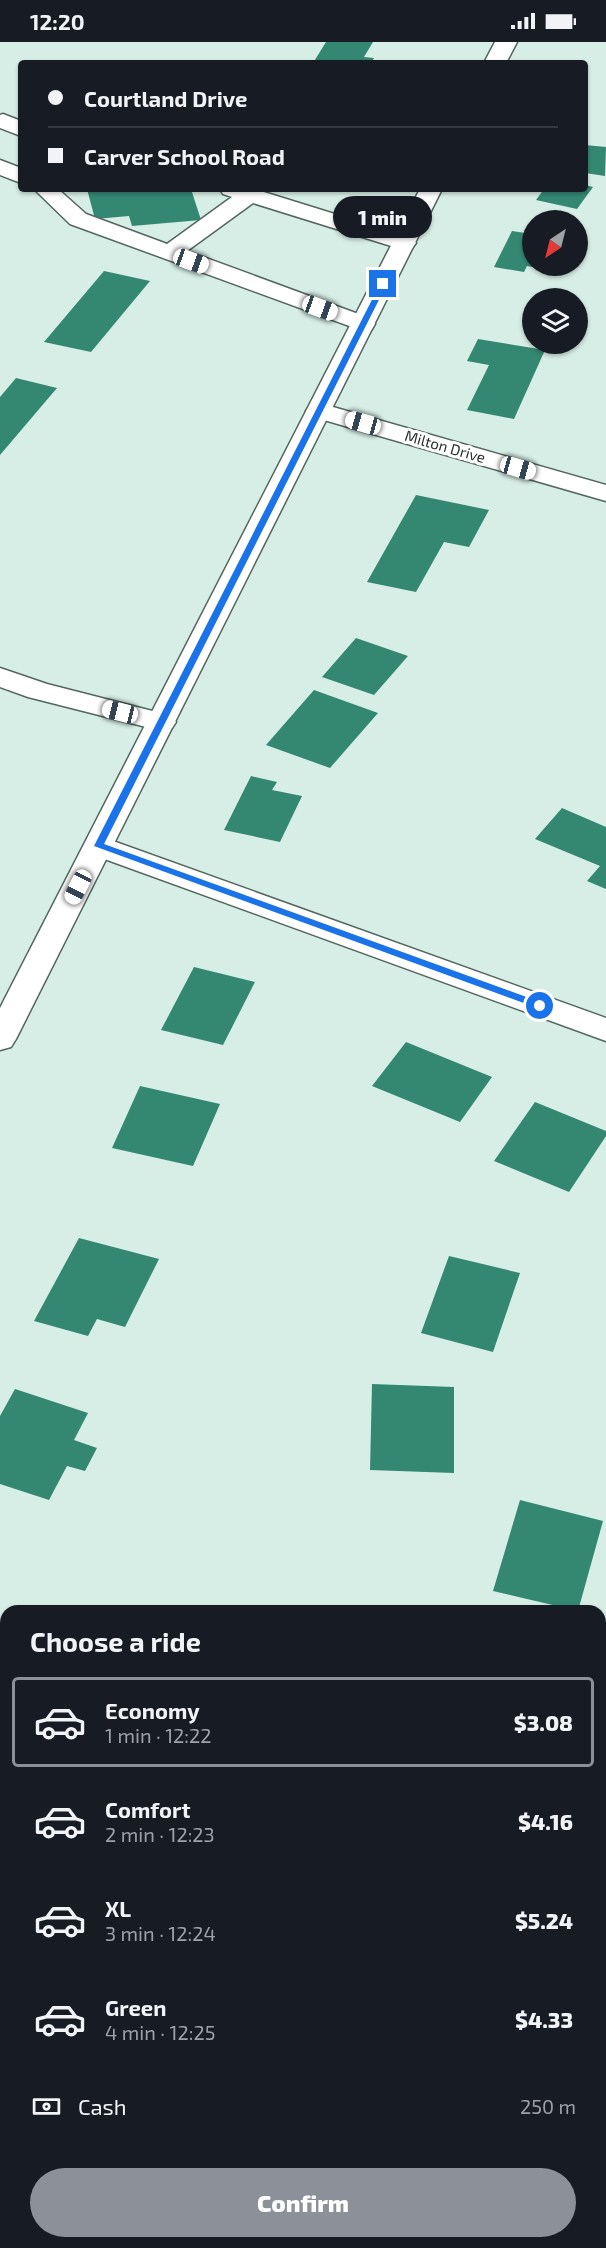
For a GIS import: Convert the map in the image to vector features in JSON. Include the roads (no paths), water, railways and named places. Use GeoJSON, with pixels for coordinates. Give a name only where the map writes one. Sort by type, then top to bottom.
{"type":"FeatureCollection","features":[{"type":"Feature","properties":{"kind":"main road"},"geometry":{"type":"LineString","coordinates":[[497,60],[506,42]]}},
{"type":"Feature","properties":{"kind":"main road"},"geometry":{"type":"LineString","coordinates":[[0,167],[18,175]]}},
{"type":"Feature","properties":{"kind":"main road"},"geometry":{"type":"LineString","coordinates":[[48,192],[78,219],[363,324]]}},
{"type":"Feature","properties":{"kind":"main road"},"geometry":{"type":"LineString","coordinates":[[169,253],[240,192],[404,243]]}},
{"type":"Feature","properties":{"kind":"main road"},"geometry":{"type":"LineString","coordinates":[[0,1039],[430,192]]}},
{"type":"Feature","properties":{"kind":"main road","name":"Milton Drive"},"geometry":{"type":"LineString","coordinates":[[319,411],[606,493]]}},
{"type":"Feature","properties":{"kind":"main road"},"geometry":{"type":"LineString","coordinates":[[0,677],[38,691],[162,722]]}},
{"type":"Feature","properties":{"kind":"main road"},"geometry":{"type":"LineString","coordinates":[[99,846],[606,1030]]}}]}
